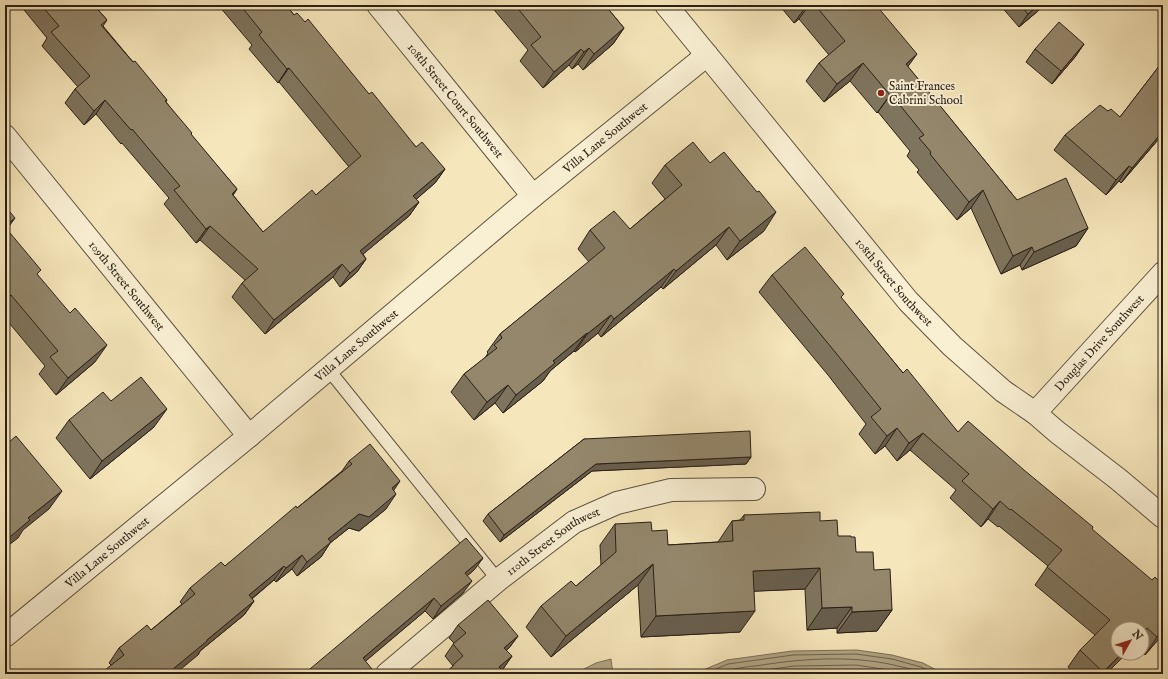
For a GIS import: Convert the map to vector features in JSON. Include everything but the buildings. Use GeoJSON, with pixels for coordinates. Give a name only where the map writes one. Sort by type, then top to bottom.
{"type":"FeatureCollection","features":[{"type":"Feature","properties":{"kind":"street","name":"108th Street Court Southwest"},"geometry":{"type":"LineString","coordinates":[[378,5],[533,196]]}},
{"type":"Feature","properties":{"kind":"street","name":"108th Street Southwest"},"geometry":{"type":"LineString","coordinates":[[666,5],[908,301],[958,351],[1004,391],[1035,413],[1163,517]]}},
{"type":"Feature","properties":{"kind":"street","name":"Villa Lane Southwest"},"geometry":{"type":"LineString","coordinates":[[5,636],[249,436],[533,196],[707,55]]}},
{"type":"Feature","properties":{"kind":"street","name":"109th Street Southwest"},"geometry":{"type":"LineString","coordinates":[[5,136],[249,436]]}},
{"type":"Feature","properties":{"kind":"street","name":"Douglas Drive Southwest"},"geometry":{"type":"LineString","coordinates":[[1035,413],[1163,273]]}},
{"type":"Feature","properties":{"kind":"street","name":"110th Street Southwest"},"geometry":{"type":"LineString","coordinates":[[387,674],[498,580],[574,522],[617,503],[671,490],[754,489]]}},
{"type":"Feature","properties":{"kind":"lane"},"geometry":{"type":"LineString","coordinates":[[328,369],[498,580]]}},
{"type":"Feature","properties":{"kind":"water"},"geometry":{"type":"Polygon","coordinates":[[[857,650],[892,655],[923,663],[944,674],[694,674],[727,660],[792,651],[857,650]]]}},
{"type":"Feature","properties":{"kind":"water"},"geometry":{"type":"Polygon","coordinates":[[[611,659],[613,674],[574,674],[596,663],[611,659]]]}},
{"type":"Feature","properties":{"kind":"place","name":"Saint Frances Cabrini School"},"geometry":{"type":"Point","coordinates":[881,93]}}]}
